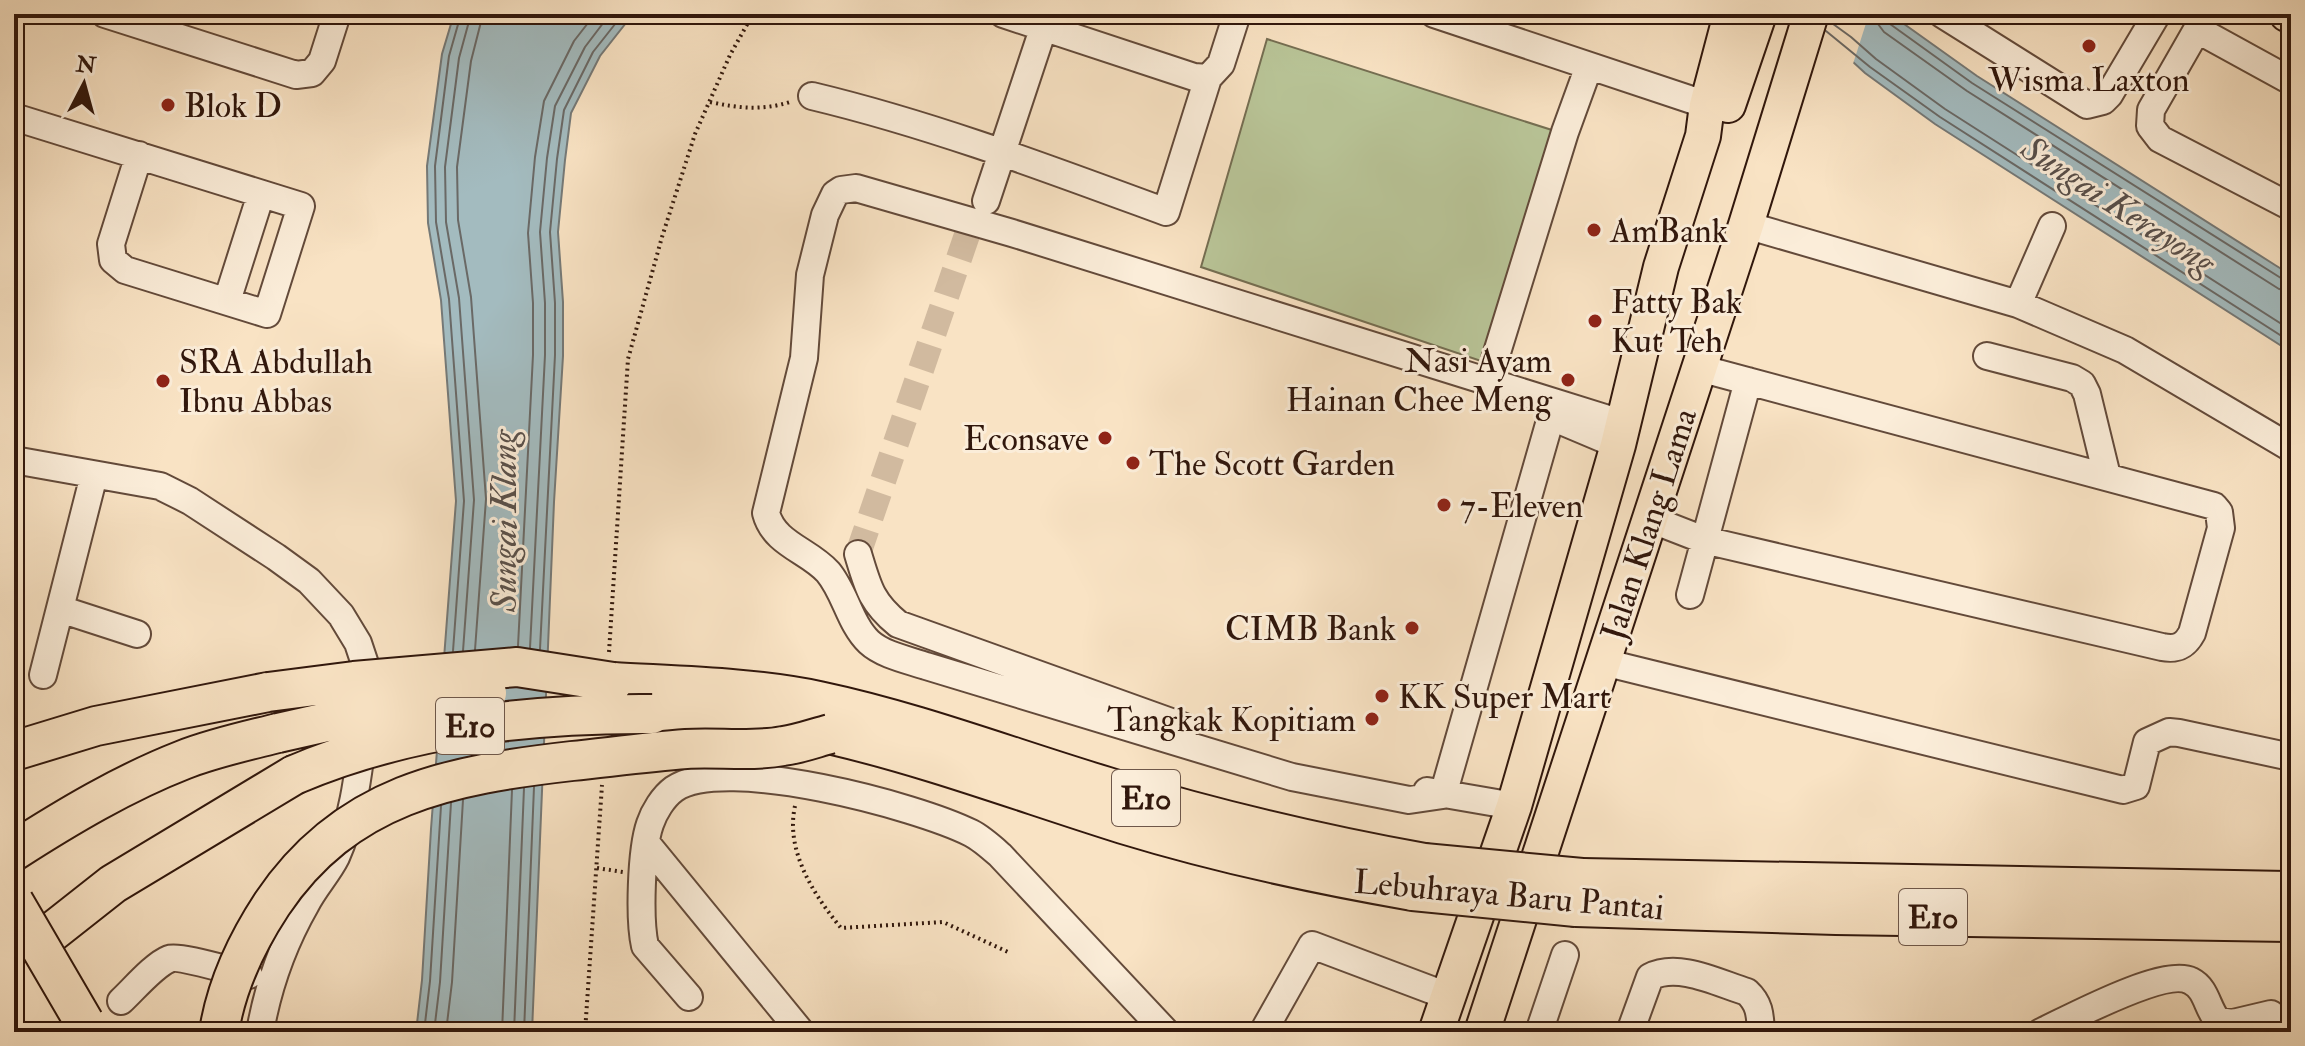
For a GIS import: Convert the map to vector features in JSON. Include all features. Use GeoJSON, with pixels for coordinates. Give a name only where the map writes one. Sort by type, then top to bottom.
{"type":"FeatureCollection","features":[{"type":"Feature","properties":{"kind":"highway"},"geometry":{"type":"LineString","coordinates":[[14,751],[96,726],[268,692],[517,667],[611,669]]}},
{"type":"Feature","properties":{"kind":"highway","name":"Lebuhraya Baru Pantai"},"geometry":{"type":"LineString","coordinates":[[14,851],[59,822],[183,760],[278,733],[380,710],[611,669],[818,701],[872,714],[1113,789],[1346,849],[1419,877]]}},
{"type":"Feature","properties":{"kind":"highway","name":"Lebuhraya Baru Pantai"},"geometry":{"type":"LineString","coordinates":[[14,962],[113,884],[294,775],[381,744],[451,729],[549,716],[652,714],[725,719],[830,734],[1209,849],[1345,879],[1419,877],[1836,915],[2291,922]]}},
{"type":"Feature","properties":{"kind":"highway"},"geometry":{"type":"LineString","coordinates":[[219,1032],[234,977],[249,941],[270,908],[309,859],[332,836],[364,814],[427,788],[506,769],[687,749],[781,747],[830,734]]}},
{"type":"Feature","properties":{"kind":"highway","name":"Lebuhraya Baru Pantai"},"geometry":{"type":"LineString","coordinates":[[1579,892],[2291,891]]}},
{"type":"Feature","properties":{"kind":"highway"},"geometry":{"type":"LineString","coordinates":[[14,902],[88,1029]]}},
{"type":"Feature","properties":{"kind":"highway"},"geometry":{"type":"LineString","coordinates":[[14,979],[45,1032]]}},
{"type":"Feature","properties":{"kind":"main road","name":"Jalan Klang Lama"},"geometry":{"type":"LineString","coordinates":[[1482,1032],[1746,225],[1811,14]]}},
{"type":"Feature","properties":{"kind":"main road"},"geometry":{"type":"LineString","coordinates":[[1705,120],[1726,111],[1742,23]]}},
{"type":"Feature","properties":{"kind":"main road","name":"Jalan Klang Lama"},"geometry":{"type":"LineString","coordinates":[[1436,1032],[1514,806],[1621,434],[1661,267],[1705,120]]}},
{"type":"Feature","properties":{"kind":"street"},"geometry":{"type":"LineString","coordinates":[[105,14],[296,75],[312,73],[322,61],[337,14]]}},
{"type":"Feature","properties":{"kind":"street"},"geometry":{"type":"LineString","coordinates":[[1003,14],[1046,21],[1194,77],[1208,78]]}},
{"type":"Feature","properties":{"kind":"street"},"geometry":{"type":"LineString","coordinates":[[812,96],[862,108],[1002,152],[1166,212],[1208,78],[1221,64],[1237,14]]}},
{"type":"Feature","properties":{"kind":"street"},"geometry":{"type":"LineString","coordinates":[[1434,14],[1589,66],[1705,120]]}},
{"type":"Feature","properties":{"kind":"street"},"geometry":{"type":"LineString","coordinates":[[1942,14],[2087,105],[2103,101],[2109,95],[2157,14]]}},
{"type":"Feature","properties":{"kind":"street"},"geometry":{"type":"LineString","coordinates":[[986,201],[1046,21]]}},
{"type":"Feature","properties":{"kind":"street"},"geometry":{"type":"LineString","coordinates":[[2291,81],[2202,22],[2151,110],[2150,126],[2160,139],[2291,207]]}},
{"type":"Feature","properties":{"kind":"street"},"geometry":{"type":"LineString","coordinates":[[1495,359],[1565,132],[1589,66]]}},
{"type":"Feature","properties":{"kind":"street"},"geometry":{"type":"LineString","coordinates":[[14,117],[139,155],[301,206],[267,314],[125,270],[113,260],[111,244],[139,155]]}},
{"type":"Feature","properties":{"kind":"street"},"geometry":{"type":"LineString","coordinates":[[1443,795],[1409,800],[1292,777],[926,666],[878,649],[866,640],[827,572],[780,538],[768,523],[766,513],[804,358],[810,275],[825,215],[835,194],[856,188],[1012,233],[1621,434]]}},
{"type":"Feature","properties":{"kind":"street"},"geometry":{"type":"LineString","coordinates":[[227,301],[261,194]]}},
{"type":"Feature","properties":{"kind":"street"},"geometry":{"type":"LineString","coordinates":[[1746,225],[2018,304],[2125,350],[2291,448]]}},
{"type":"Feature","properties":{"kind":"street"},"geometry":{"type":"LineString","coordinates":[[2018,304],[2052,226]]}},
{"type":"Feature","properties":{"kind":"street"},"geometry":{"type":"LineString","coordinates":[[967,235],[1034,250],[1554,410]]}},
{"type":"Feature","properties":{"kind":"street"},"geometry":{"type":"LineString","coordinates":[[1987,356],[2072,378],[2082,384],[2107,476]]}},
{"type":"Feature","properties":{"kind":"street"},"geometry":{"type":"LineString","coordinates":[[1650,519],[1704,540],[2167,648],[2182,646],[2192,633],[2221,528],[2219,512],[2206,503],[1699,368]]}},
{"type":"Feature","properties":{"kind":"street"},"geometry":{"type":"LineString","coordinates":[[1690,595],[1748,381]]}},
{"type":"Feature","properties":{"kind":"street"},"geometry":{"type":"LineString","coordinates":[[1443,795],[1554,410]]}},
{"type":"Feature","properties":{"kind":"street"},"geometry":{"type":"LineString","coordinates":[[14,460],[94,475],[125,477],[160,486],[190,501],[309,581],[341,615],[358,643],[367,670],[364,727],[355,795],[336,857],[306,902],[284,946],[272,980],[260,1032]]}},
{"type":"Feature","properties":{"kind":"street"},"geometry":{"type":"LineString","coordinates":[[43,675],[94,475]]}},
{"type":"Feature","properties":{"kind":"street"},"geometry":{"type":"LineString","coordinates":[[858,554],[869,593],[879,609],[898,624],[1249,750],[1443,795],[1514,806]]}},
{"type":"Feature","properties":{"kind":"street"},"geometry":{"type":"LineString","coordinates":[[60,609],[137,634]]}},
{"type":"Feature","properties":{"kind":"street"},"geometry":{"type":"LineString","coordinates":[[1603,662],[2123,790],[2136,786],[2147,742],[2169,732],[2291,757]]}},
{"type":"Feature","properties":{"kind":"street"},"geometry":{"type":"LineString","coordinates":[[689,997],[645,946],[642,936],[650,825],[659,806],[673,790],[691,781],[751,777],[879,802],[948,822],[974,834],[1000,855],[1166,1032]]}},
{"type":"Feature","properties":{"kind":"street"},"geometry":{"type":"LineString","coordinates":[[647,844],[801,1032]]}},
{"type":"Feature","properties":{"kind":"street"},"geometry":{"type":"LineString","coordinates":[[1263,1032],[1312,945],[1450,997]]}},
{"type":"Feature","properties":{"kind":"street"},"geometry":{"type":"LineString","coordinates":[[1539,1032],[1565,955]]}},
{"type":"Feature","properties":{"kind":"street"},"geometry":{"type":"LineString","coordinates":[[121,1001],[163,963],[173,958],[272,980]]}},
{"type":"Feature","properties":{"kind":"street"},"geometry":{"type":"LineString","coordinates":[[1630,1032],[1650,977],[1662,970],[1691,974],[1747,992],[1754,998],[1760,1012],[1761,1032]]}},
{"type":"Feature","properties":{"kind":"street"},"geometry":{"type":"LineString","coordinates":[[2041,1032],[2126,992],[2177,978],[2190,980],[2201,989],[2218,1021],[2233,1023],[2271,1014]]}},
{"type":"Feature","properties":{"kind":"path"},"geometry":{"type":"LineString","coordinates":[[611,669],[628,359],[695,134],[730,55],[753,14]]}},
{"type":"Feature","properties":{"kind":"path"},"geometry":{"type":"LineString","coordinates":[[710,102],[746,109],[769,109],[812,96]]}},
{"type":"Feature","properties":{"kind":"path"},"geometry":{"type":"LineString","coordinates":[[585,1032],[602,777]]}},
{"type":"Feature","properties":{"kind":"path"},"geometry":{"type":"LineString","coordinates":[[801,785],[792,817],[799,858],[816,896],[841,928],[943,922],[1008,952]]}},
{"type":"Feature","properties":{"kind":"green space"},"geometry":{"type":"Polygon","coordinates":[[[1267,39],[1555,131],[1484,362],[1201,267],[1267,39]]]}},
{"type":"Feature","properties":{"kind":"water","name":"Sungai Klang"},"geometry":{"type":"Polygon","coordinates":[[[454,14],[633,14],[600,56],[571,113],[565,160],[558,232],[563,356],[532,1032],[416,1032],[456,501],[441,300],[428,223],[427,166],[442,54],[454,14]]]}},
{"type":"Feature","properties":{"kind":"water","name":"Sungai Kerayong"},"geometry":{"type":"Polygon","coordinates":[[[1773,14],[1890,14],[1977,76],[2291,275],[2291,352],[1935,124],[1865,73],[1840,50],[1773,14]]]}},
{"type":"Feature","properties":{"kind":"pier"},"geometry":{"type":"Polygon","coordinates":[[[1769,14],[1869,14],[1852,67],[1821,42],[1771,18],[1769,14]]]}},
{"type":"Feature","properties":{"kind":"tunnel"},"geometry":{"type":"LineString","coordinates":[[858,554],[967,235]]}},
{"type":"Feature","properties":{"kind":"place","name":"Wisma Laxton"},"geometry":{"type":"Point","coordinates":[2089,46]}},
{"type":"Feature","properties":{"kind":"place","name":"Blok D"},"geometry":{"type":"Point","coordinates":[168,105]}},
{"type":"Feature","properties":{"kind":"place","name":"AmBank"},"geometry":{"type":"Point","coordinates":[1594,230]}},
{"type":"Feature","properties":{"kind":"place","name":"Fatty Bak Kut Teh"},"geometry":{"type":"Point","coordinates":[1595,321]}},
{"type":"Feature","properties":{"kind":"place","name":"Nasi Ayam Hainan Chee Meng"},"geometry":{"type":"Point","coordinates":[1568,380]}},
{"type":"Feature","properties":{"kind":"place","name":"SRA Abdullah Ibnu Abbas"},"geometry":{"type":"Point","coordinates":[163,381]}},
{"type":"Feature","properties":{"kind":"place","name":"Econsave"},"geometry":{"type":"Point","coordinates":[1105,438]}},
{"type":"Feature","properties":{"kind":"place","name":"The Scott Garden"},"geometry":{"type":"Point","coordinates":[1133,463]}},
{"type":"Feature","properties":{"kind":"place","name":"7-Eleven"},"geometry":{"type":"Point","coordinates":[1444,505]}},
{"type":"Feature","properties":{"kind":"place","name":"CIMB Bank"},"geometry":{"type":"Point","coordinates":[1412,628]}},
{"type":"Feature","properties":{"kind":"place","name":"KK Super Mart"},"geometry":{"type":"Point","coordinates":[1382,696]}},
{"type":"Feature","properties":{"kind":"place","name":"Tangkak Kopitiam"},"geometry":{"type":"Point","coordinates":[1372,719]}}]}
